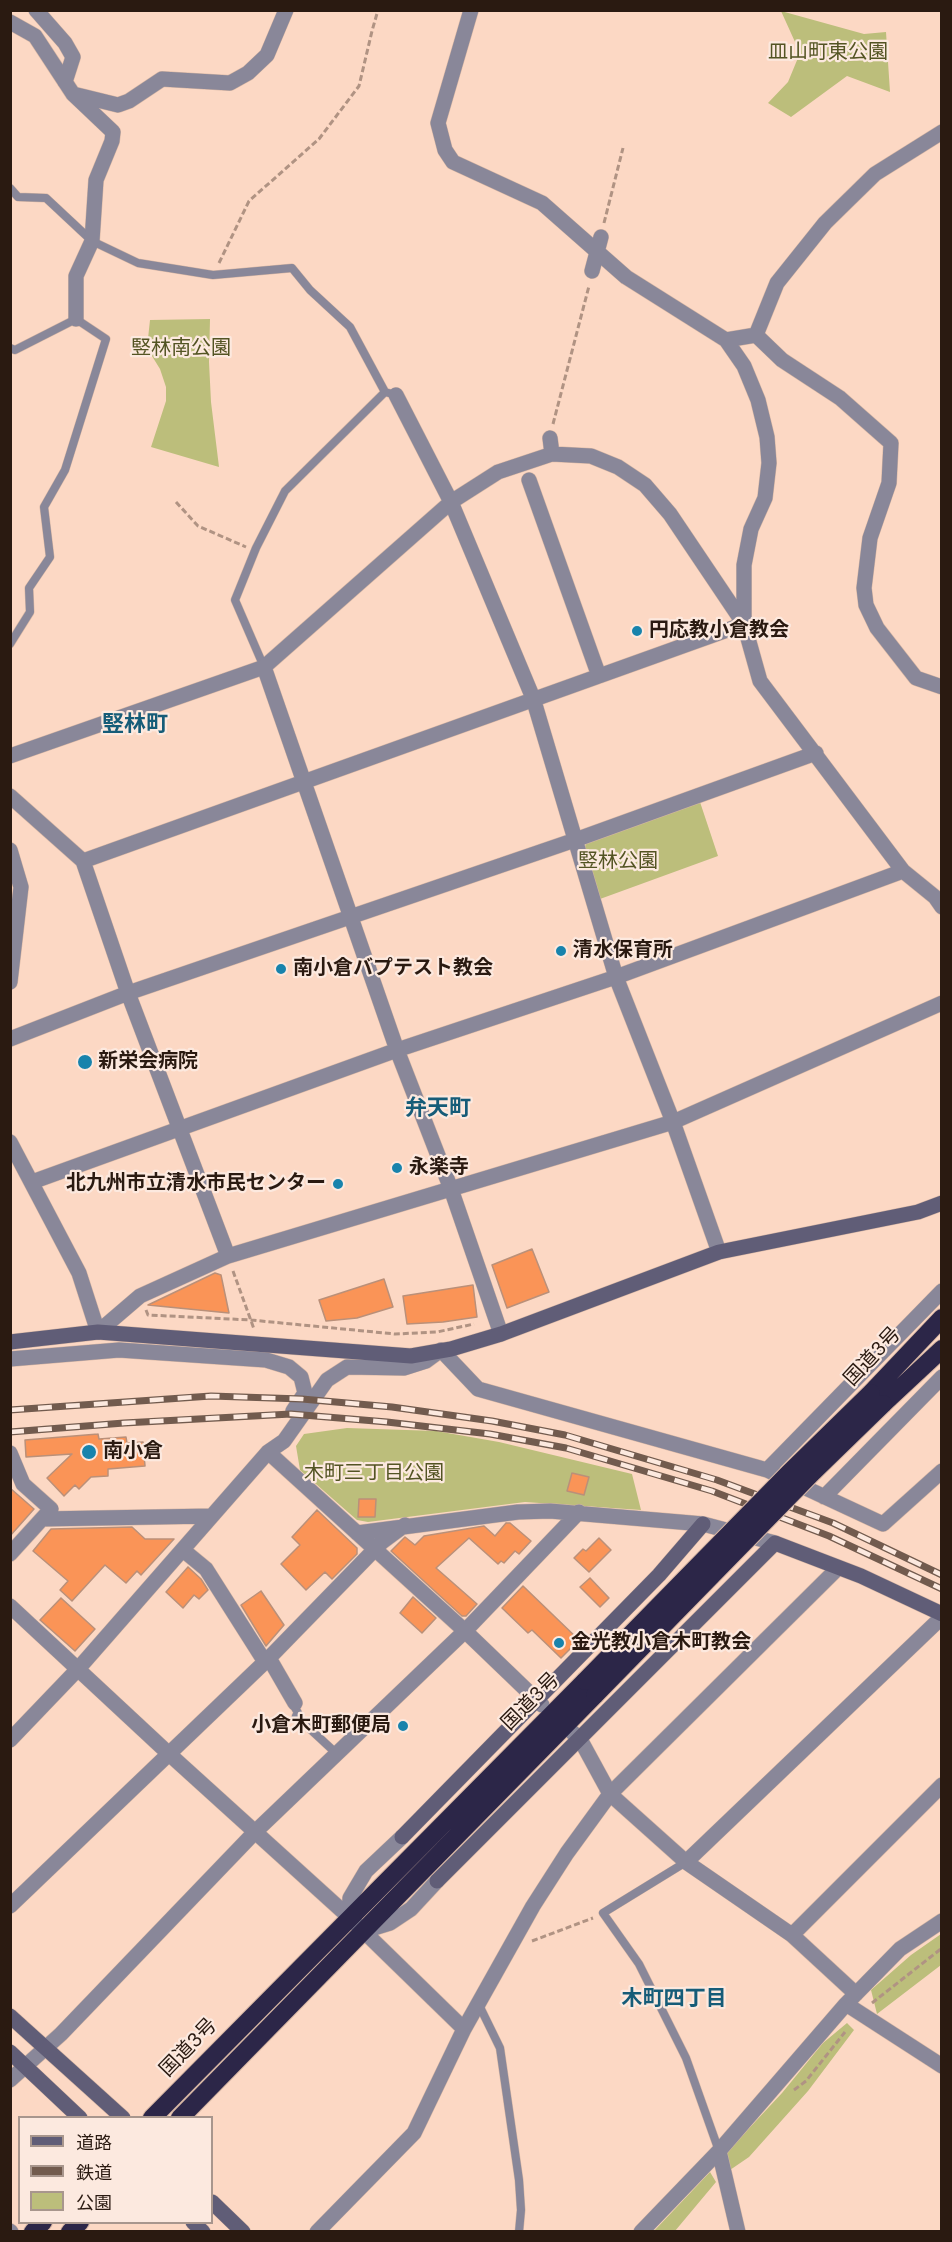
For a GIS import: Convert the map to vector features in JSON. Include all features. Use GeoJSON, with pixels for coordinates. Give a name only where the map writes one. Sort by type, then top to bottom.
{"type":"FeatureCollection","features":[{"type":"Feature","properties":{"kind":"highway","name":"国道3号"},"geometry":{"type":"LineString","coordinates":[[877,1398],[942,1318]]}},
{"type":"Feature","properties":{"kind":"highway","name":"国道3号"},"geometry":{"type":"LineString","coordinates":[[182,2116],[364,1931],[781,1481],[877,1398],[942,1349]]}},
{"type":"Feature","properties":{"kind":"highway","name":"国道3号"},"geometry":{"type":"LineString","coordinates":[[154,2116],[349,1917],[590,1688]]}},
{"type":"Feature","properties":{"kind":"street"},"geometry":{"type":"LineString","coordinates":[[36,10],[65,43],[73,57],[69,88]]}},
{"type":"Feature","properties":{"kind":"street"},"geometry":{"type":"LineString","coordinates":[[69,88],[118,105],[129,101],[162,79],[230,83],[248,73],[267,55],[286,10]]}},
{"type":"Feature","properties":{"kind":"street"},"geometry":{"type":"LineString","coordinates":[[471,10],[438,123],[445,150],[453,162],[542,203],[599,244],[626,277],[726,340],[744,366],[758,400],[767,437],[769,463],[765,498],[751,529],[744,565],[744,624],[760,681],[903,871],[935,897],[942,907]]}},
{"type":"Feature","properties":{"kind":"street"},"geometry":{"type":"LineString","coordinates":[[10,22],[35,36],[69,88],[113,132],[112,141],[96,180],[92,241],[76,276],[76,319]]}},
{"type":"Feature","properties":{"kind":"street"},"geometry":{"type":"LineString","coordinates":[[756,334],[777,283],[825,223],[875,174],[942,132]]}},
{"type":"Feature","properties":{"kind":"street"},"geometry":{"type":"LineString","coordinates":[[592,271],[599,244]]}},
{"type":"Feature","properties":{"kind":"street"},"geometry":{"type":"LineString","coordinates":[[726,340],[756,334]]}},
{"type":"Feature","properties":{"kind":"street"},"geometry":{"type":"LineString","coordinates":[[756,334],[783,360],[840,398],[891,443],[889,483],[870,538],[864,588],[866,605],[877,628],[916,678],[942,687]]}},
{"type":"Feature","properties":{"kind":"street"},"geometry":{"type":"LineString","coordinates":[[390,394],[451,502],[533,699],[616,977],[673,1122],[719,1252]]}},
{"type":"Feature","properties":{"kind":"street"},"geometry":{"type":"LineString","coordinates":[[550,438],[552,454]]}},
{"type":"Feature","properties":{"kind":"street"},"geometry":{"type":"LineString","coordinates":[[10,756],[264,667],[451,502],[498,472],[552,454],[591,456],[618,467],[645,485],[670,514],[744,624]]}},
{"type":"Feature","properties":{"kind":"street"},"geometry":{"type":"LineString","coordinates":[[529,480],[599,676]]}},
{"type":"Feature","properties":{"kind":"street"},"geometry":{"type":"LineString","coordinates":[[83,861],[744,624]]}},
{"type":"Feature","properties":{"kind":"street"},"geometry":{"type":"LineString","coordinates":[[264,667],[397,1050],[451,1189],[501,1334]]}},
{"type":"Feature","properties":{"kind":"street"},"geometry":{"type":"LineString","coordinates":[[10,1039],[128,993],[575,840],[816,753]]}},
{"type":"Feature","properties":{"kind":"street"},"geometry":{"type":"LineString","coordinates":[[10,796],[83,861],[128,993],[228,1256]]}},
{"type":"Feature","properties":{"kind":"street"},"geometry":{"type":"LineString","coordinates":[[10,850],[21,887],[10,982]]}},
{"type":"Feature","properties":{"kind":"street"},"geometry":{"type":"LineString","coordinates":[[32,1182],[397,1050],[616,977],[903,871]]}},
{"type":"Feature","properties":{"kind":"street"},"geometry":{"type":"LineString","coordinates":[[98,1332],[140,1296],[228,1256],[673,1122],[942,1004]]}},
{"type":"Feature","properties":{"kind":"street"},"geometry":{"type":"LineString","coordinates":[[10,1142],[79,1273],[98,1332]]}},
{"type":"Feature","properties":{"kind":"street"},"geometry":{"type":"LineString","coordinates":[[918,1212],[942,1203]]}},
{"type":"Feature","properties":{"kind":"street"},"geometry":{"type":"LineString","coordinates":[[10,1342],[98,1332],[411,1356],[501,1334],[719,1252],[918,1212],[942,1210]]}},
{"type":"Feature","properties":{"kind":"street"},"geometry":{"type":"LineString","coordinates":[[767,1470],[942,1291]]}},
{"type":"Feature","properties":{"kind":"street"},"geometry":{"type":"LineString","coordinates":[[10,1359],[119,1350],[266,1360],[279,1363],[298,1373],[305,1393],[275,1437],[268,1452]]}},
{"type":"Feature","properties":{"kind":"street"},"geometry":{"type":"LineString","coordinates":[[441,1350],[478,1389],[767,1470],[883,1524],[942,1472]]}},
{"type":"Feature","properties":{"kind":"street"},"geometry":{"type":"LineString","coordinates":[[10,1740],[78,1669],[268,1452],[284,1441],[327,1380],[347,1367],[404,1368],[426,1361],[441,1350]]}},
{"type":"Feature","properties":{"kind":"street"},"geometry":{"type":"LineString","coordinates":[[824,1497],[942,1377]]}},
{"type":"Feature","properties":{"kind":"street"},"geometry":{"type":"LineString","coordinates":[[268,1452],[465,1631],[539,1703]]}},
{"type":"Feature","properties":{"kind":"street"},"geometry":{"type":"LineString","coordinates":[[10,1453],[23,1484],[51,1509],[10,1554]]}},
{"type":"Feature","properties":{"kind":"street"},"geometry":{"type":"LineString","coordinates":[[357,1533],[518,1512],[579,1512],[703,1524],[775,1543],[861,1576],[942,1615],[686,1862]]}},
{"type":"Feature","properties":{"kind":"street"},"geometry":{"type":"LineString","coordinates":[[10,2080],[46,2048],[255,1832],[465,1631],[579,1512]]}},
{"type":"Feature","properties":{"kind":"street"},"geometry":{"type":"LineString","coordinates":[[42,1519],[212,1516]]}},
{"type":"Feature","properties":{"kind":"street"},"geometry":{"type":"LineString","coordinates":[[349,1917],[350,1898],[366,1871],[539,1703],[659,1575],[703,1524]]}},
{"type":"Feature","properties":{"kind":"street"},"geometry":{"type":"LineString","coordinates":[[10,1906],[267,1660],[375,1549],[405,1526]]}},
{"type":"Feature","properties":{"kind":"street"},"geometry":{"type":"LineString","coordinates":[[364,1931],[390,1923],[404,1914],[576,1735],[775,1543]]}},
{"type":"Feature","properties":{"kind":"street"},"geometry":{"type":"LineString","coordinates":[[183,1550],[206,1569],[295,1703]]}},
{"type":"Feature","properties":{"kind":"street"},"geometry":{"type":"LineString","coordinates":[[316,2232],[414,2133],[464,2029],[512,1943],[567,1852],[610,1794],[838,1568]]}},
{"type":"Feature","properties":{"kind":"street"},"geometry":{"type":"LineString","coordinates":[[10,1606],[349,1917],[464,2029]]}},
{"type":"Feature","properties":{"kind":"street"},"geometry":{"type":"LineString","coordinates":[[576,1735],[610,1794],[686,1862],[792,1935],[851,1999],[860,2013],[942,2066]]}},
{"type":"Feature","properties":{"kind":"street"},"geometry":{"type":"LineString","coordinates":[[792,1935],[942,1785]]}},
{"type":"Feature","properties":{"kind":"street"},"geometry":{"type":"LineString","coordinates":[[641,2232],[719,2151],[851,1999],[900,1950],[942,1921]]}},
{"type":"Feature","properties":{"kind":"street"},"geometry":{"type":"LineString","coordinates":[[10,2016],[121,2116]]}},
{"type":"Feature","properties":{"kind":"street"},"geometry":{"type":"LineString","coordinates":[[10,2052],[78,2116]]}},
{"type":"Feature","properties":{"kind":"street"},"geometry":{"type":"LineString","coordinates":[[719,2151],[738,2232]]}},
{"type":"Feature","properties":{"kind":"street"},"geometry":{"type":"LineString","coordinates":[[213,2203],[243,2232]]}},
{"type":"Feature","properties":{"kind":"lane"},"geometry":{"type":"LineString","coordinates":[[10,188],[18,196],[46,198],[92,241],[138,263],[213,275],[292,268],[310,290],[350,327],[390,394],[285,491],[256,548],[234,600],[264,667]]}},
{"type":"Feature","properties":{"kind":"lane"},"geometry":{"type":"LineString","coordinates":[[10,348],[15,350],[76,319],[106,339],[65,470],[44,507],[50,557],[29,588],[30,612],[10,644]]}},
{"type":"Feature","properties":{"kind":"lane"},"geometry":{"type":"LineString","coordinates":[[295,1703],[297,1716],[337,1754]]}},
{"type":"Feature","properties":{"kind":"lane"},"geometry":{"type":"LineString","coordinates":[[686,1862],[603,1913],[639,1965],[686,2058],[719,2151]]}},
{"type":"Feature","properties":{"kind":"lane"},"geometry":{"type":"LineString","coordinates":[[478,2005],[500,2048],[519,2180],[521,2210],[519,2232]]}},
{"type":"Feature","properties":{"kind":"path"},"geometry":{"type":"LineString","coordinates":[[213,275],[249,201],[319,140],[359,86],[378,10]]}},
{"type":"Feature","properties":{"kind":"path"},"geometry":{"type":"LineString","coordinates":[[599,244],[623,148]]}},
{"type":"Feature","properties":{"kind":"path"},"geometry":{"type":"LineString","coordinates":[[550,438],[592,271]]}},
{"type":"Feature","properties":{"kind":"path"},"geometry":{"type":"LineString","coordinates":[[176,502],[198,526],[249,548]]}},
{"type":"Feature","properties":{"kind":"path"},"geometry":{"type":"LineString","coordinates":[[228,1256],[260,1345]]}},
{"type":"Feature","properties":{"kind":"path"},"geometry":{"type":"LineString","coordinates":[[140,1296],[148,1315],[250,1320],[395,1334],[437,1332],[480,1323],[496,1316]]}},
{"type":"Feature","properties":{"kind":"path"},"geometry":{"type":"LineString","coordinates":[[512,1943],[535,1941],[603,1913]]}},
{"type":"Feature","properties":{"kind":"path"},"geometry":{"type":"LineString","coordinates":[[791,2093],[806,2081],[860,2013],[942,1948]]}},
{"type":"Feature","properties":{"kind":"green space","name":"皿山町東公園"},"geometry":{"type":"Polygon","coordinates":[[[781,11],[864,34],[886,32],[890,92],[847,76],[791,117],[768,103],[788,82],[800,53],[781,11]]]}},
{"type":"Feature","properties":{"kind":"green space","name":"竪林南公園"},"geometry":{"type":"Polygon","coordinates":[[[210,319],[211,402],[219,467],[151,447],[166,401],[166,387],[160,369],[147,348],[150,320],[210,319]]]}},
{"type":"Feature","properties":{"kind":"green space","name":"竪林公園"},"geometry":{"type":"Polygon","coordinates":[[[700,802],[718,856],[600,899],[583,850],[587,842],[700,802]]]}},
{"type":"Feature","properties":{"kind":"green space","name":"木町三丁目公園"},"geometry":{"type":"Polygon","coordinates":[[[347,1428],[436,1431],[499,1442],[632,1474],[641,1510],[525,1502],[368,1522],[357,1520],[300,1470],[296,1446],[304,1434],[347,1428]]]}},
{"type":"Feature","properties":{"kind":"green space"},"geometry":{"type":"Polygon","coordinates":[[[941,1934],[941,1965],[877,2014],[871,1990],[911,1955],[941,1934]]]}},
{"type":"Feature","properties":{"kind":"green space"},"geometry":{"type":"Polygon","coordinates":[[[847,2023],[854,2030],[808,2091],[749,2157],[730,2170],[726,2153],[782,2093],[823,2043],[847,2023]]]}},
{"type":"Feature","properties":{"kind":"green space"},"geometry":{"type":"Polygon","coordinates":[[[710,2172],[716,2182],[675,2231],[654,2231],[710,2172]]]}},
{"type":"Feature","properties":{"kind":"building"},"geometry":{"type":"Polygon","coordinates":[[[532,1249],[549,1292],[507,1308],[492,1265],[532,1249]]]}},
{"type":"Feature","properties":{"kind":"building"},"geometry":{"type":"Polygon","coordinates":[[[215,1273],[221,1275],[229,1313],[148,1305],[215,1273]]]}},
{"type":"Feature","properties":{"kind":"building"},"geometry":{"type":"Polygon","coordinates":[[[384,1279],[393,1307],[357,1318],[326,1321],[319,1300],[384,1279]]]}},
{"type":"Feature","properties":{"kind":"building"},"geometry":{"type":"Polygon","coordinates":[[[473,1285],[477,1317],[407,1324],[403,1296],[473,1285]]]}},
{"type":"Feature","properties":{"kind":"building"},"geometry":{"type":"Polygon","coordinates":[[[98,1434],[99,1439],[126,1437],[127,1443],[143,1442],[145,1466],[108,1469],[108,1476],[91,1477],[79,1489],[75,1485],[64,1496],[47,1478],[72,1454],[26,1457],[25,1440],[98,1434]]]}},
{"type":"Feature","properties":{"kind":"building"},"geometry":{"type":"Polygon","coordinates":[[[572,1473],[589,1477],[584,1495],[567,1491],[572,1473]]]}},
{"type":"Feature","properties":{"kind":"building"},"geometry":{"type":"Polygon","coordinates":[[[10,1488],[34,1509],[10,1536],[10,1488]]]}},
{"type":"Feature","properties":{"kind":"building"},"geometry":{"type":"Polygon","coordinates":[[[359,1499],[376,1499],[375,1517],[358,1517],[359,1499]]]}},
{"type":"Feature","properties":{"kind":"building"},"geometry":{"type":"Polygon","coordinates":[[[317,1510],[357,1548],[357,1554],[332,1579],[325,1572],[306,1590],[281,1564],[300,1545],[292,1537],[317,1510]]]}},
{"type":"Feature","properties":{"kind":"building"},"geometry":{"type":"Polygon","coordinates":[[[506,1523],[510,1523],[531,1541],[519,1554],[515,1551],[504,1563],[501,1561],[498,1564],[469,1538],[436,1568],[477,1604],[466,1616],[462,1616],[391,1551],[405,1537],[415,1545],[424,1536],[484,1526],[495,1536],[506,1523]]]}},
{"type":"Feature","properties":{"kind":"building"},"geometry":{"type":"Polygon","coordinates":[[[132,1527],[145,1539],[174,1539],[141,1575],[137,1571],[126,1583],[105,1565],[72,1601],[60,1590],[68,1581],[33,1551],[51,1529],[132,1527]]]}},
{"type":"Feature","properties":{"kind":"building"},"geometry":{"type":"Polygon","coordinates":[[[599,1538],[611,1550],[589,1572],[574,1558],[583,1549],[586,1551],[599,1538]]]}},
{"type":"Feature","properties":{"kind":"building"},"geometry":{"type":"Polygon","coordinates":[[[188,1567],[201,1579],[208,1590],[199,1599],[194,1595],[183,1608],[166,1592],[188,1567]]]}},
{"type":"Feature","properties":{"kind":"building"},"geometry":{"type":"Polygon","coordinates":[[[590,1578],[609,1598],[600,1607],[580,1587],[590,1578]]]}},
{"type":"Feature","properties":{"kind":"building"},"geometry":{"type":"Polygon","coordinates":[[[523,1586],[579,1640],[561,1658],[532,1630],[528,1633],[502,1608],[523,1586]]]}},
{"type":"Feature","properties":{"kind":"building"},"geometry":{"type":"Polygon","coordinates":[[[261,1591],[284,1625],[266,1646],[241,1605],[261,1591]]]}},
{"type":"Feature","properties":{"kind":"building"},"geometry":{"type":"Polygon","coordinates":[[[413,1597],[436,1618],[422,1633],[400,1613],[413,1597]]]}},
{"type":"Feature","properties":{"kind":"building"},"geometry":{"type":"Polygon","coordinates":[[[61,1598],[95,1629],[75,1651],[40,1620],[61,1598]]]}},
{"type":"Feature","properties":{"kind":"railway"},"geometry":{"type":"LineString","coordinates":[[10,1410],[211,1396],[302,1399],[392,1407],[492,1421],[565,1435],[717,1480],[833,1523],[942,1575]]}},
{"type":"Feature","properties":{"kind":"railway"},"geometry":{"type":"LineString","coordinates":[[10,1432],[291,1414],[490,1434],[566,1448],[712,1491],[829,1536],[942,1589]]}},
{"type":"Feature","properties":{"kind":"place","name":"円応教小倉教会"},"geometry":{"type":"Point","coordinates":[637,631]}},
{"type":"Feature","properties":{"kind":"place","name":"清水保育所"},"geometry":{"type":"Point","coordinates":[561,951]}},
{"type":"Feature","properties":{"kind":"place","name":"南小倉バプテスト教会"},"geometry":{"type":"Point","coordinates":[281,969]}},
{"type":"Feature","properties":{"kind":"place","name":"新栄会病院"},"geometry":{"type":"Point","coordinates":[85,1062]}},
{"type":"Feature","properties":{"kind":"place","name":"永楽寺"},"geometry":{"type":"Point","coordinates":[397,1168]}},
{"type":"Feature","properties":{"kind":"place","name":"北九州市立清水市民センター"},"geometry":{"type":"Point","coordinates":[338,1184]}},
{"type":"Feature","properties":{"kind":"place","name":"南小倉"},"geometry":{"type":"Point","coordinates":[89,1452]}},
{"type":"Feature","properties":{"kind":"place","name":"金光教小倉木町教会"},"geometry":{"type":"Point","coordinates":[559,1643]}},
{"type":"Feature","properties":{"kind":"place","name":"小倉木町郵便局"},"geometry":{"type":"Point","coordinates":[403,1726]}},
{"type":"Feature","properties":{"kind":"district","name":"竪林町"},"geometry":{"type":"Point","coordinates":[135,725]}},
{"type":"Feature","properties":{"kind":"district","name":"弁天町"},"geometry":{"type":"Point","coordinates":[438,1109]}},
{"type":"Feature","properties":{"kind":"district","name":"木町四丁目"},"geometry":{"type":"Point","coordinates":[674,1999]}}]}
